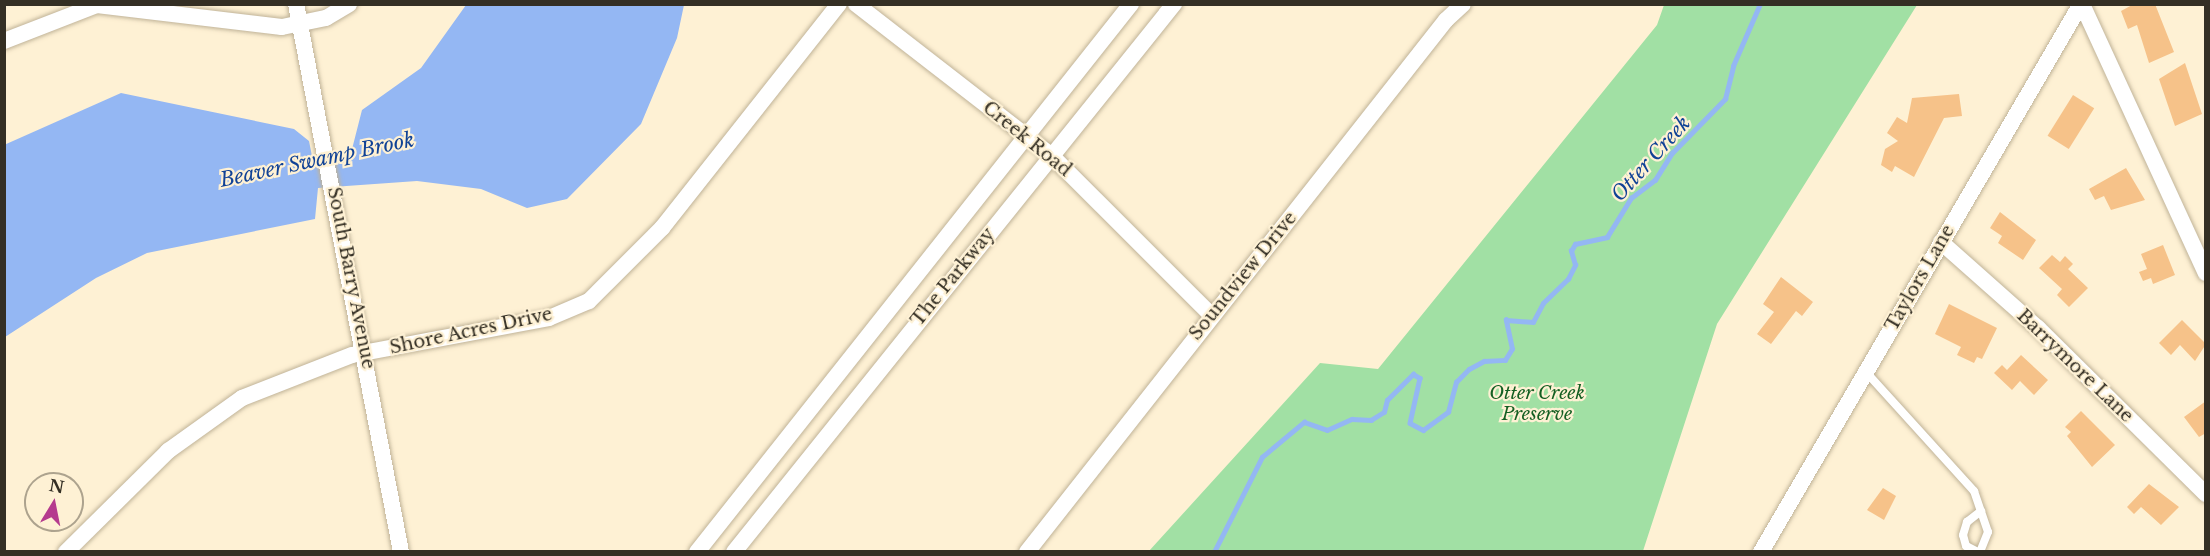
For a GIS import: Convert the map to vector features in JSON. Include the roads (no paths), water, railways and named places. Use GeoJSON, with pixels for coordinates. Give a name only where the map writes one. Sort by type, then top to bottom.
{"type":"FeatureCollection","features":[{"type":"Feature","properties":{"kind":"street","name":"South Barry Avenue"},"geometry":{"type":"LineString","coordinates":[[296,4],[337,204],[401,552]]}},
{"type":"Feature","properties":{"kind":"street"},"geometry":{"type":"LineString","coordinates":[[4,41],[92,5],[282,27],[326,18],[349,4]]}},
{"type":"Feature","properties":{"kind":"street","name":"Shore Acres Drive"},"geometry":{"type":"LineString","coordinates":[[66,552],[168,450],[242,398],[365,353],[549,318],[589,301],[662,228],[839,4]]}},
{"type":"Feature","properties":{"kind":"street","name":"Creek Road"},"geometry":{"type":"LineString","coordinates":[[856,4],[1052,155],[1211,315]]}},
{"type":"Feature","properties":{"kind":"street","name":"The Parkway"},"geometry":{"type":"LineString","coordinates":[[697,552],[1131,4]]}},
{"type":"Feature","properties":{"kind":"street","name":"The Parkway"},"geometry":{"type":"LineString","coordinates":[[734,552],[835,422],[1174,4]]}},
{"type":"Feature","properties":{"kind":"street","name":"Soundview Drive"},"geometry":{"type":"LineString","coordinates":[[1027,552],[1211,315],[1463,4]]}},
{"type":"Feature","properties":{"kind":"street"},"geometry":{"type":"LineString","coordinates":[[2082,4],[2205,273]]}},
{"type":"Feature","properties":{"kind":"street","name":"Taylors Lane"},"geometry":{"type":"LineString","coordinates":[[1761,552],[2082,4]]}},
{"type":"Feature","properties":{"kind":"street","name":"Barrymore Lane"},"geometry":{"type":"LineString","coordinates":[[1941,242],[2038,328],[2205,494]]}},
{"type":"Feature","properties":{"kind":"street"},"geometry":{"type":"LineString","coordinates":[[814,403],[835,422]]}},
{"type":"Feature","properties":{"kind":"street"},"geometry":{"type":"LineString","coordinates":[[790,433],[812,453]]}},
{"type":"Feature","properties":{"kind":"lane"},"geometry":{"type":"LineString","coordinates":[[1866,372],[1958,469],[1981,511],[1988,532],[1979,552],[1966,546],[1963,535],[1967,522],[1981,511]]}},
{"type":"Feature","properties":{"kind":"water"},"geometry":{"type":"Polygon","coordinates":[[[466,5],[684,5],[677,38],[641,124],[567,199],[527,208],[481,189],[417,181],[318,188],[315,219],[147,253],[96,278],[5,337],[4,145],[121,93],[294,129],[309,141],[314,166],[350,157],[362,110],[421,68],[466,5]]]}},
{"type":"Feature","properties":{"kind":"waterway","name":"Otter Creek"},"geometry":{"type":"LineString","coordinates":[[1214,552],[1262,457],[1304,422],[1327,430],[1352,419],[1371,420],[1384,412],[1387,400],[1413,374],[1420,378],[1410,423],[1423,430],[1448,412],[1456,382],[1469,369],[1484,361],[1505,360],[1512,349],[1506,320],[1533,322],[1543,303],[1568,279],[1575,265],[1571,251],[1575,244],[1607,237],[1631,198],[1655,180],[1672,153],[1725,99],[1733,66],[1760,4]]}},
{"type":"Feature","properties":{"kind":"water label","name":"Beaver Swamp Brook"},"geometry":{"type":"Point","coordinates":[317,160]}},
{"type":"Feature","properties":{"kind":"park label","name":"Otter Creek Preserve"},"geometry":{"type":"Point","coordinates":[1537,404]}}]}
